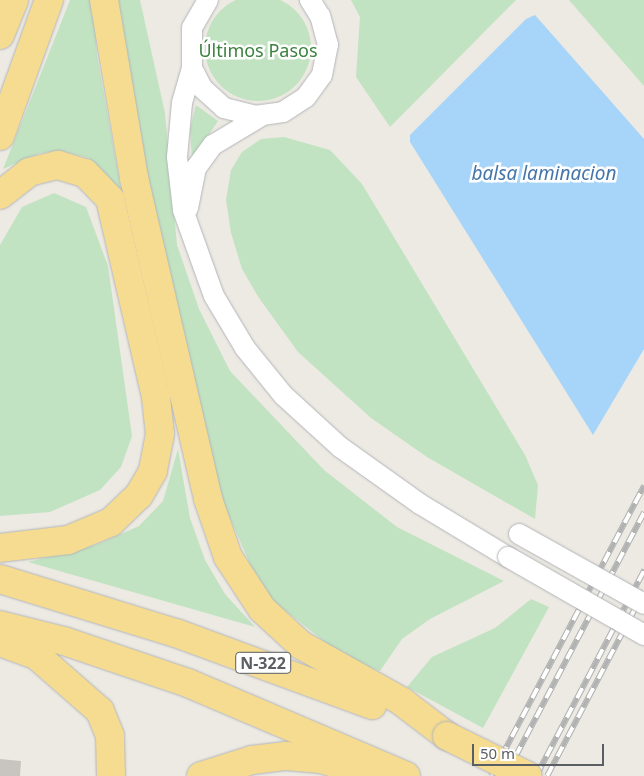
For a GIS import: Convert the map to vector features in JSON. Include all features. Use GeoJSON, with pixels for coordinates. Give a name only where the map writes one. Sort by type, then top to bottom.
{"type":"FeatureCollection","features":[{"type":"Feature","properties":{"kind":"highway"},"geometry":{"type":"LineString","coordinates":[[0,35],[14,0]]}},
{"type":"Feature","properties":{"kind":"highway"},"geometry":{"type":"LineString","coordinates":[[0,136],[49,0]]}},
{"type":"Feature","properties":{"kind":"highway"},"geometry":{"type":"LineString","coordinates":[[104,0],[134,178],[208,499],[228,557],[262,609],[301,645],[401,702],[447,736]]}},
{"type":"Feature","properties":{"kind":"highway"},"geometry":{"type":"LineString","coordinates":[[0,195],[29,172],[58,165],[85,173],[110,199],[156,397],[160,434],[148,479],[139,495],[111,522],[68,540],[0,548]]}},
{"type":"Feature","properties":{"kind":"highway","name":"N-322"},"geometry":{"type":"LineString","coordinates":[[0,579],[260,661],[447,736],[528,776]]}},
{"type":"Feature","properties":{"kind":"highway","name":"N-322"},"geometry":{"type":"LineString","coordinates":[[0,625],[64,641],[188,683],[406,776]]}},
{"type":"Feature","properties":{"kind":"highway"},"geometry":{"type":"LineString","coordinates":[[0,642],[36,655],[100,711],[110,736],[111,776]]}},
{"type":"Feature","properties":{"kind":"highway"},"geometry":{"type":"LineString","coordinates":[[201,776],[252,760],[286,756],[337,763],[375,776]]}},
{"type":"Feature","properties":{"kind":"street"},"geometry":{"type":"LineString","coordinates":[[208,0],[192,28],[192,68],[182,103],[177,157],[185,215],[214,296],[245,348],[284,395],[340,447],[420,504],[508,557],[644,634]]}},
{"type":"Feature","properties":{"kind":"street"},"geometry":{"type":"LineString","coordinates":[[185,215],[196,168],[213,145],[261,116],[283,112],[306,97],[322,76],[328,45],[312,1]]}},
{"type":"Feature","properties":{"kind":"street"},"geometry":{"type":"LineString","coordinates":[[192,68],[202,88],[224,108],[261,116]]}},
{"type":"Feature","properties":{"kind":"street"},"geometry":{"type":"LineString","coordinates":[[519,534],[644,604]]}},
{"type":"Feature","properties":{"kind":"green space","name":"Últimos Pasos"},"geometry":{"type":"Polygon","coordinates":[[[258,-5],[278,-1],[296,10],[307,28],[311,48],[307,68],[296,86],[278,97],[258,101],[238,97],[220,86],[209,68],[205,48],[209,28],[220,10],[238,-1],[258,-5]]]}},
{"type":"Feature","properties":{"kind":"green space"},"geometry":{"type":"Polygon","coordinates":[[[70,0],[93,0],[97,55],[121,190],[89,158],[62,151],[40,153],[3,169],[70,0]]]}},
{"type":"Feature","properties":{"kind":"green space"},"geometry":{"type":"Polygon","coordinates":[[[114,0],[140,0],[165,113],[177,245],[199,309],[230,371],[324,470],[397,527],[504,581],[430,619],[402,639],[380,671],[345,658],[272,600],[250,564],[216,486],[137,142],[114,0]]]}},
{"type":"Feature","properties":{"kind":"green space"},"geometry":{"type":"Polygon","coordinates":[[[351,0],[516,0],[390,127],[356,77],[360,17],[351,0]]]}},
{"type":"Feature","properties":{"kind":"green space"},"geometry":{"type":"Polygon","coordinates":[[[569,0],[644,0],[644,86],[569,0]]]}},
{"type":"Feature","properties":{"kind":"green space"},"geometry":{"type":"Polygon","coordinates":[[[196,105],[218,121],[192,160],[190,129],[196,105]]]}},
{"type":"Feature","properties":{"kind":"green space"},"geometry":{"type":"Polygon","coordinates":[[[284,137],[330,150],[362,184],[525,455],[538,485],[535,519],[427,457],[371,418],[298,352],[259,298],[242,269],[231,233],[226,200],[231,170],[242,152],[261,139],[284,137]]]}},
{"type":"Feature","properties":{"kind":"green space"},"geometry":{"type":"Polygon","coordinates":[[[54,193],[86,207],[108,266],[132,436],[121,467],[100,490],[50,512],[0,516],[0,245],[22,207],[54,193]]]}},
{"type":"Feature","properties":{"kind":"green space"},"geometry":{"type":"Polygon","coordinates":[[[178,449],[190,518],[205,560],[225,594],[255,627],[28,562],[96,545],[139,526],[163,501],[178,449]]]}},
{"type":"Feature","properties":{"kind":"green space"},"geometry":{"type":"Polygon","coordinates":[[[531,599],[549,607],[483,728],[407,687],[432,657],[495,628],[531,599]]]}},
{"type":"Feature","properties":{"kind":"water","name":"balsa laminacion"},"geometry":{"type":"Polygon","coordinates":[[[535,15],[644,139],[644,349],[593,435],[410,142],[410,135],[526,19],[535,15]]]}},
{"type":"Feature","properties":{"kind":"building"},"geometry":{"type":"Polygon","coordinates":[[[0,759],[21,761],[20,776],[0,776],[0,759]]]}},
{"type":"Feature","properties":{"kind":"railway"},"geometry":{"type":"LineString","coordinates":[[491,776],[644,486]]}},
{"type":"Feature","properties":{"kind":"railway"},"geometry":{"type":"LineString","coordinates":[[505,776],[644,512]]}},
{"type":"Feature","properties":{"kind":"railway"},"geometry":{"type":"LineString","coordinates":[[536,776],[644,570]]}},
{"type":"Feature","properties":{"kind":"railway"},"geometry":{"type":"LineString","coordinates":[[547,776],[644,591]]}}]}
